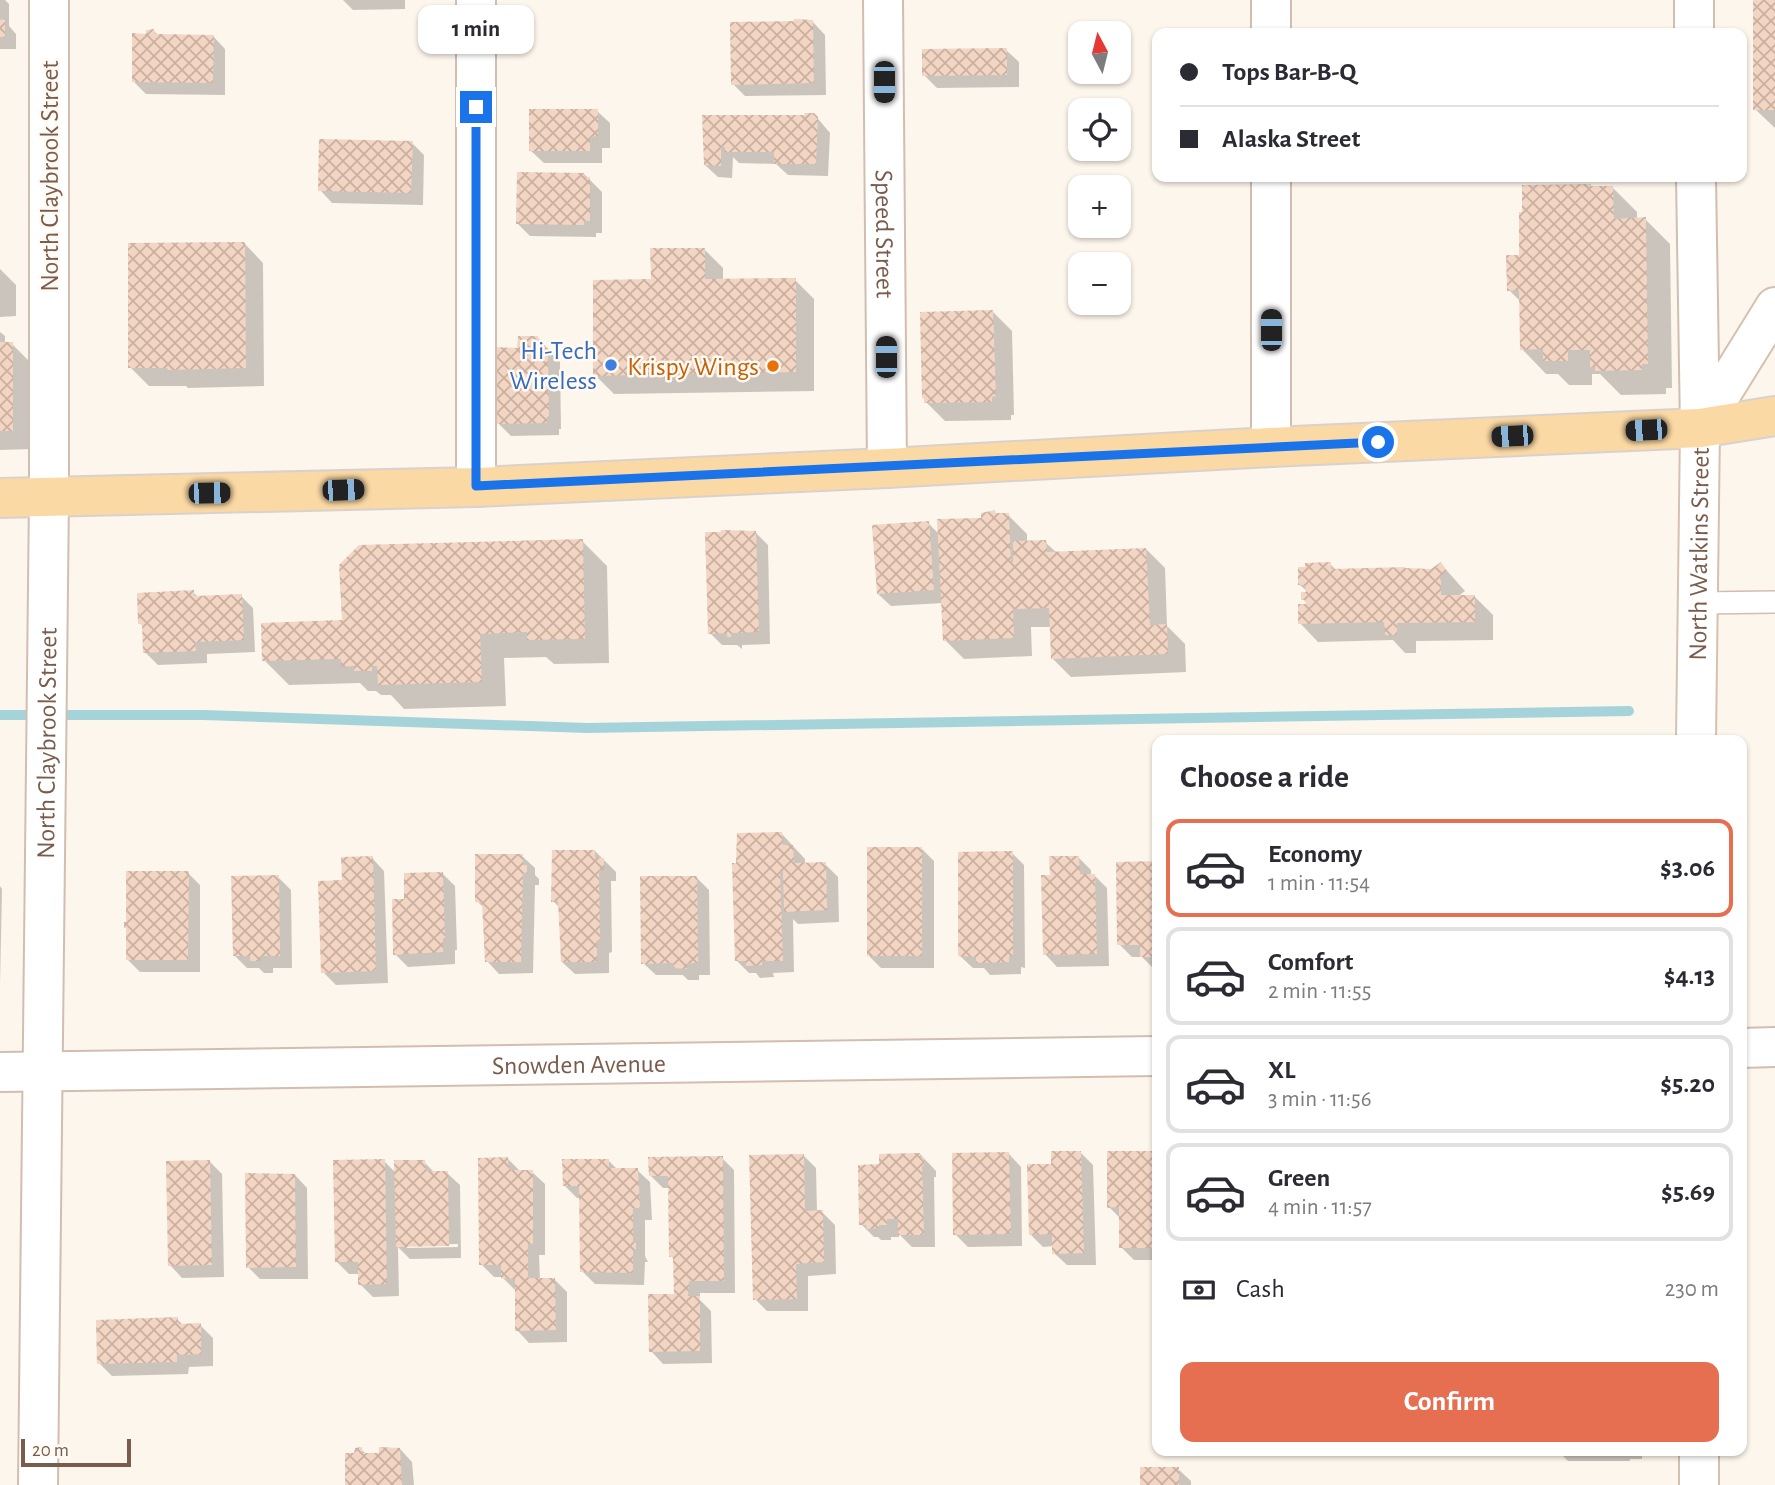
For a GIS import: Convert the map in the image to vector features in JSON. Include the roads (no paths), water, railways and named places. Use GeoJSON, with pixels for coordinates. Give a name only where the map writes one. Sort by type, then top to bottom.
{"type":"FeatureCollection","features":[{"type":"Feature","properties":{"kind":"main road"},"geometry":{"type":"LineString","coordinates":[[0,498],[476,486],[887,468],[1699,428],[1775,416]]}},
{"type":"Feature","properties":{"kind":"street","name":"North Claybrook Street"},"geometry":{"type":"LineString","coordinates":[[38,1485],[49,497],[49,0]]}},
{"type":"Feature","properties":{"kind":"street"},"geometry":{"type":"LineString","coordinates":[[476,0],[476,486]]}},
{"type":"Feature","properties":{"kind":"street","name":"Speed Street"},"geometry":{"type":"LineString","coordinates":[[883,0],[887,468]]}},
{"type":"Feature","properties":{"kind":"street"},"geometry":{"type":"LineString","coordinates":[[1270,0],[1270,28]]}},
{"type":"Feature","properties":{"kind":"street"},"geometry":{"type":"LineString","coordinates":[[1694,0],[1694,28]]}},
{"type":"Feature","properties":{"kind":"street"},"geometry":{"type":"LineString","coordinates":[[1271,182],[1271,447]]}},
{"type":"Feature","properties":{"kind":"street"},"geometry":{"type":"LineString","coordinates":[[1696,182],[1699,428]]}},
{"type":"Feature","properties":{"kind":"street","name":"North Watkins Street"},"geometry":{"type":"LineString","coordinates":[[1696,735],[1699,428],[1775,307]]}},
{"type":"Feature","properties":{"kind":"street"},"geometry":{"type":"LineString","coordinates":[[1747,1048],[1775,1047]]}},
{"type":"Feature","properties":{"kind":"street","name":"Snowden Avenue"},"geometry":{"type":"LineString","coordinates":[[0,1072],[1152,1056]]}},
{"type":"Feature","properties":{"kind":"street"},"geometry":{"type":"LineString","coordinates":[[1699,1456],[1699,1485]]}},
{"type":"Feature","properties":{"kind":"lane"},"geometry":{"type":"LineString","coordinates":[[1698,603],[1775,602]]}},
{"type":"Feature","properties":{"kind":"waterway"},"geometry":{"type":"LineString","coordinates":[[0,715],[203,715],[587,728],[1629,711]]}},
{"type":"Feature","properties":{"kind":"place","name":"Hi-Tech Wireless"},"geometry":{"type":"Point","coordinates":[611,365]}},
{"type":"Feature","properties":{"kind":"place","name":"Krispy Wings"},"geometry":{"type":"Point","coordinates":[773,366]}}]}
